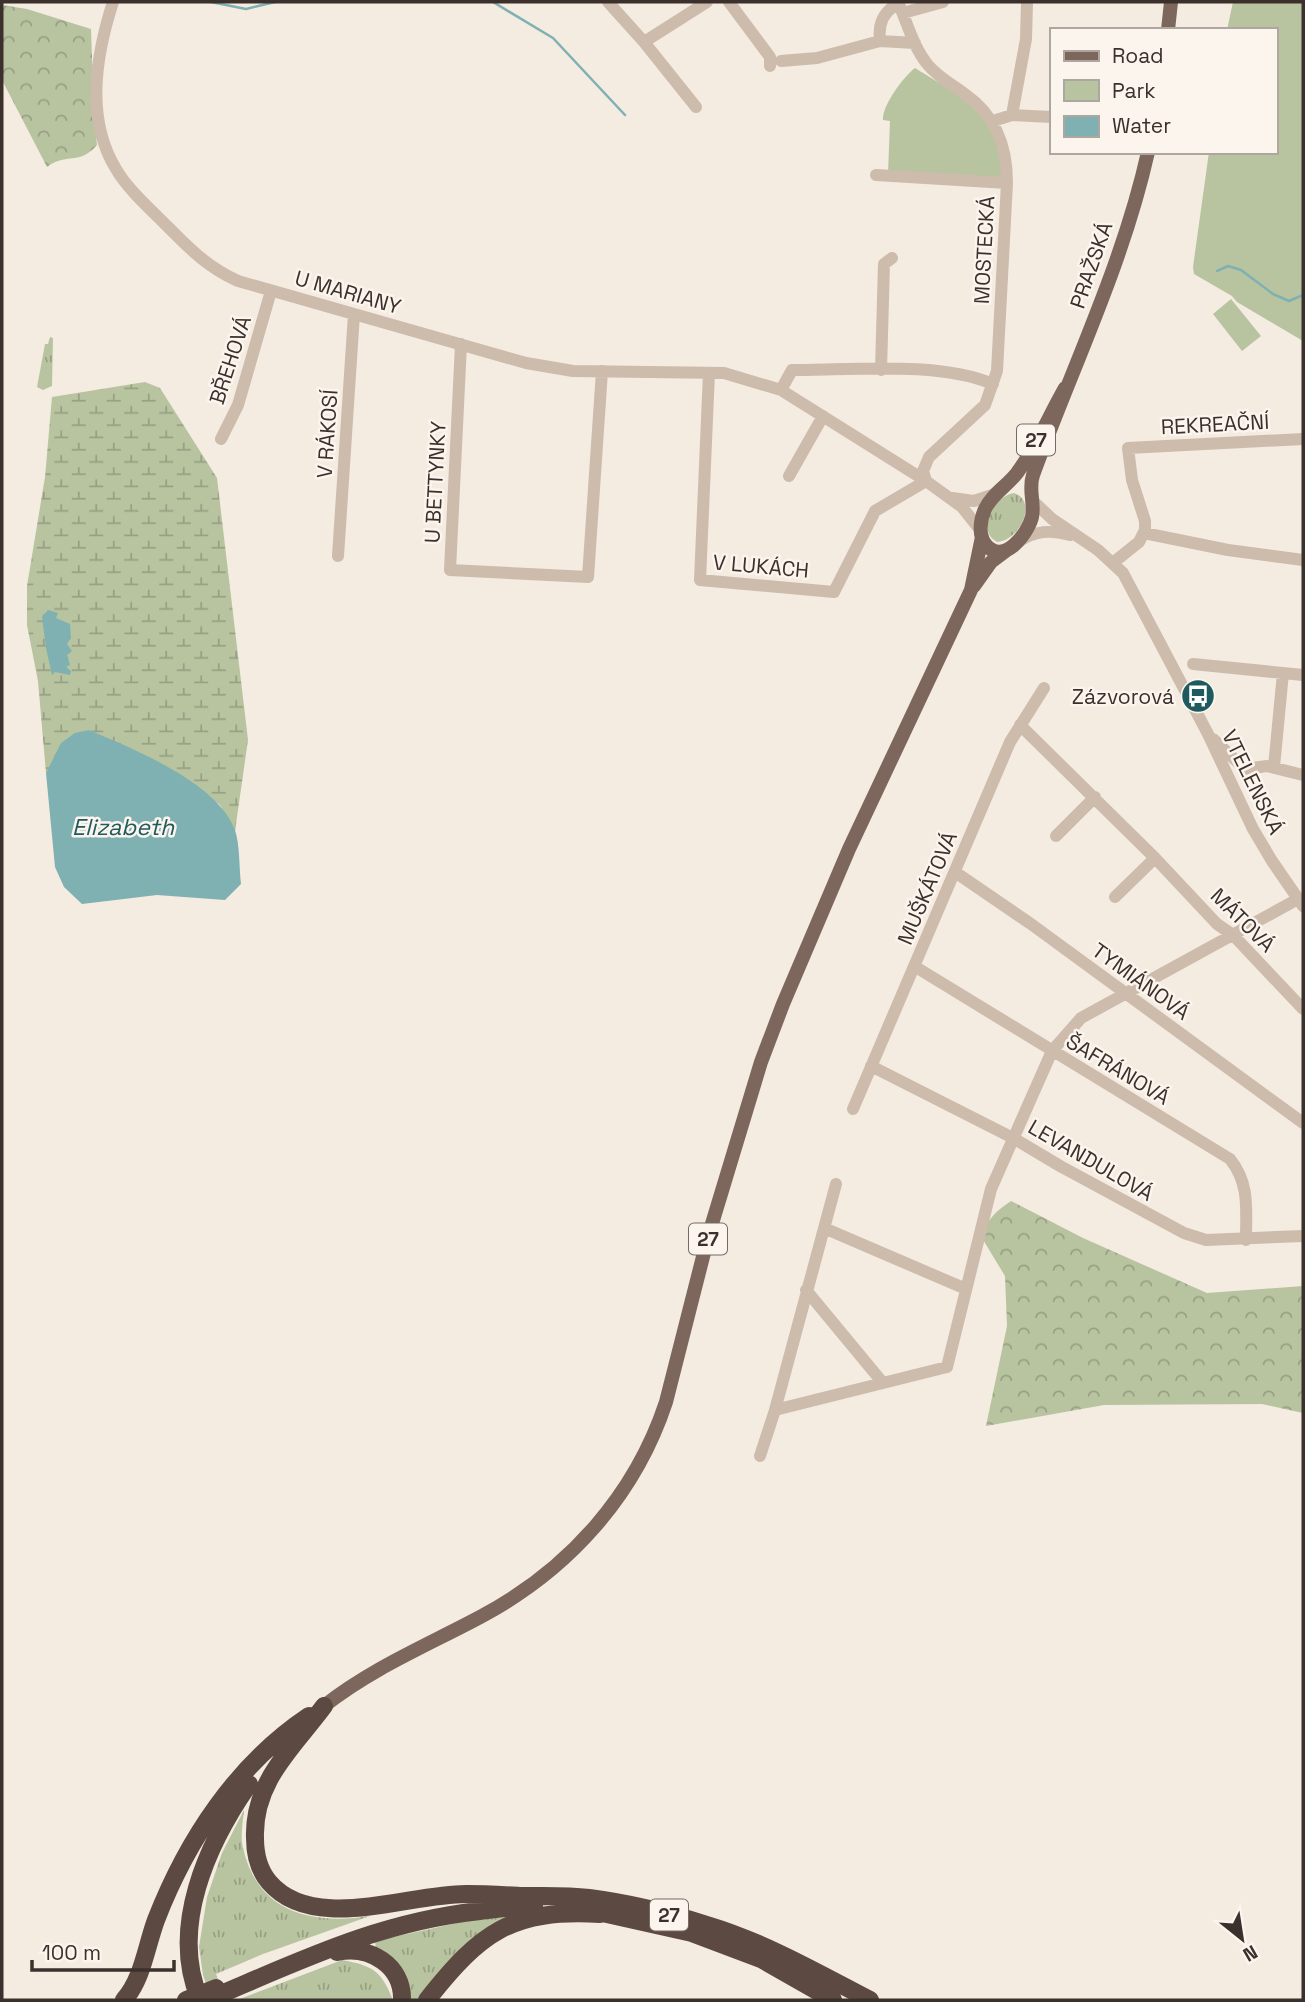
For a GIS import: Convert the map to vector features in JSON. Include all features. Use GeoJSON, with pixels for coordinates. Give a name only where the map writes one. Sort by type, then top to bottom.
{"type":"FeatureCollection","features":[{"type":"Feature","properties":{"kind":"highway"},"geometry":{"type":"LineString","coordinates":[[324,1706],[276,1765],[265,1784],[256,1810],[255,1852],[260,1868],[269,1882],[294,1901],[327,1908],[464,1893],[519,1896]]}},
{"type":"Feature","properties":{"kind":"highway"},"geometry":{"type":"LineString","coordinates":[[124,2000],[136,1981],[168,1892],[213,1811],[255,1761],[283,1733],[324,1706]]}},
{"type":"Feature","properties":{"kind":"highway"},"geometry":{"type":"LineString","coordinates":[[200,2000],[190,1968],[188,1933],[193,1905],[209,1854],[230,1812],[261,1766],[324,1706]]}},
{"type":"Feature","properties":{"kind":"highway"},"geometry":{"type":"LineString","coordinates":[[207,2000],[333,1938],[435,1909],[519,1896]]}},
{"type":"Feature","properties":{"kind":"highway","name":"27"},"geometry":{"type":"LineString","coordinates":[[519,1896],[587,1898],[709,1925],[809,1969],[860,2000]]}},
{"type":"Feature","properties":{"kind":"highway"},"geometry":{"type":"LineString","coordinates":[[186,2000],[234,1985],[335,1945],[410,1922],[524,1906],[571,1906],[611,1914]]}},
{"type":"Feature","properties":{"kind":"highway"},"geometry":{"type":"LineString","coordinates":[[427,2000],[471,1950],[504,1927],[546,1914],[611,1914]]}},
{"type":"Feature","properties":{"kind":"highway","name":"27"},"geometry":{"type":"LineString","coordinates":[[611,1914],[692,1933],[761,1959],[833,2000]]}},
{"type":"Feature","properties":{"kind":"highway"},"geometry":{"type":"LineString","coordinates":[[234,1985],[264,1981],[330,1954],[354,1950],[382,1959],[392,1969],[400,1982],[402,2000]]}},
{"type":"Feature","properties":{"kind":"highway"},"geometry":{"type":"LineString","coordinates":[[809,1969],[870,2000]]}},
{"type":"Feature","properties":{"kind":"main road"},"geometry":{"type":"LineString","coordinates":[[1168,28],[1171,2]]}},
{"type":"Feature","properties":{"kind":"main road","name":"PRAŽSKÁ"},"geometry":{"type":"LineString","coordinates":[[971,590],[991,562],[1012,546],[1030,524],[1033,475],[1065,388],[1102,301],[1147,154]]}},
{"type":"Feature","properties":{"kind":"main road","name":"PRAŽSKÁ"},"geometry":{"type":"LineString","coordinates":[[971,590],[983,515],[998,491],[1024,463],[1065,388]]}},
{"type":"Feature","properties":{"kind":"main road","name":"27"},"geometry":{"type":"LineString","coordinates":[[998,491],[1011,485],[1019,485],[1031,497]]}},
{"type":"Feature","properties":{"kind":"main road"},"geometry":{"type":"LineString","coordinates":[[982,534],[991,549],[999,551],[1012,546]]}},
{"type":"Feature","properties":{"kind":"main road","name":"27"},"geometry":{"type":"LineString","coordinates":[[324,1706],[367,1676],[492,1611],[545,1575],[596,1527],[643,1456],[659,1424],[666,1402],[708,1237],[743,1119],[779,1015],[849,849],[971,590]]}},
{"type":"Feature","properties":{"kind":"street","name":"U MARIANY"},"geometry":{"type":"LineString","coordinates":[[113,2],[102,35],[96,97],[102,140],[116,170],[145,204],[202,261],[237,281],[526,363],[573,371],[724,373],[781,390],[926,481]]}},
{"type":"Feature","properties":{"kind":"street"},"geometry":{"type":"LineString","coordinates":[[607,2],[644,42],[696,107]]}},
{"type":"Feature","properties":{"kind":"street"},"geometry":{"type":"LineString","coordinates":[[644,42],[707,2]]}},
{"type":"Feature","properties":{"kind":"street"},"geometry":{"type":"LineString","coordinates":[[729,2],[776,63],[817,58],[880,41],[915,43]]}},
{"type":"Feature","properties":{"kind":"street"},"geometry":{"type":"LineString","coordinates":[[880,41],[880,23],[888,10],[900,6],[943,2]]}},
{"type":"Feature","properties":{"kind":"street"},"geometry":{"type":"LineString","coordinates":[[1012,115],[1026,39],[1027,2]]}},
{"type":"Feature","properties":{"kind":"street","name":"MOSTECKÁ"},"geometry":{"type":"LineString","coordinates":[[900,6],[920,55],[934,72],[973,100],[993,121],[1002,141],[1007,183],[997,371],[985,405],[929,457],[923,471],[926,481]]}},
{"type":"Feature","properties":{"kind":"street"},"geometry":{"type":"LineString","coordinates":[[993,121],[1012,115],[1050,117]]}},
{"type":"Feature","properties":{"kind":"street"},"geometry":{"type":"LineString","coordinates":[[876,175],[1007,183]]}},
{"type":"Feature","properties":{"kind":"street"},"geometry":{"type":"LineString","coordinates":[[881,370],[884,264],[892,258]]}},
{"type":"Feature","properties":{"kind":"street","name":"BŘEHOVÁ"},"geometry":{"type":"LineString","coordinates":[[221,439],[239,405],[271,291]]}},
{"type":"Feature","properties":{"kind":"street","name":"V RÁKOSÍ"},"geometry":{"type":"LineString","coordinates":[[338,556],[354,314]]}},
{"type":"Feature","properties":{"kind":"street","name":"U BETTYNKY"},"geometry":{"type":"LineString","coordinates":[[461,344],[450,570],[588,577],[602,371]]}},
{"type":"Feature","properties":{"kind":"street"},"geometry":{"type":"LineString","coordinates":[[781,390],[793,370],[943,370],[993,384]]}},
{"type":"Feature","properties":{"kind":"street","name":"V LUKÁCH"},"geometry":{"type":"LineString","coordinates":[[709,373],[700,580],[834,592],[875,511],[926,481]]}},
{"type":"Feature","properties":{"kind":"street"},"geometry":{"type":"LineString","coordinates":[[789,476],[823,416]]}},
{"type":"Feature","properties":{"kind":"street","name":"REKREAČNÍ"},"geometry":{"type":"LineString","coordinates":[[1144,533],[1144,521],[1132,480],[1128,448],[1303,439]]}},
{"type":"Feature","properties":{"kind":"street"},"geometry":{"type":"LineString","coordinates":[[926,481],[952,498],[967,512],[982,534]]}},
{"type":"Feature","properties":{"kind":"street"},"geometry":{"type":"LineString","coordinates":[[952,498],[974,501],[998,491]]}},
{"type":"Feature","properties":{"kind":"street","name":"VTELENSKÁ"},"geometry":{"type":"LineString","coordinates":[[1031,497],[1046,515],[1114,562],[1127,579],[1208,734],[1262,846],[1301,903]]}},
{"type":"Feature","properties":{"kind":"street","name":"VTELENSKÁ"},"geometry":{"type":"LineString","coordinates":[[1012,546],[1036,533],[1047,531],[1074,536]]}},
{"type":"Feature","properties":{"kind":"street"},"geometry":{"type":"LineString","coordinates":[[1114,562],[1139,542],[1144,533],[1228,550],[1303,560]]}},
{"type":"Feature","properties":{"kind":"street"},"geometry":{"type":"LineString","coordinates":[[1193,664],[1303,675]]}},
{"type":"Feature","properties":{"kind":"street"},"geometry":{"type":"LineString","coordinates":[[1274,767],[1283,673]]}},
{"type":"Feature","properties":{"kind":"street","name":"MUŠKÁTOVÁ"},"geometry":{"type":"LineString","coordinates":[[853,1108],[1010,742],[1044,688]]}},
{"type":"Feature","properties":{"kind":"street","name":"MÁTOVÁ"},"geometry":{"type":"LineString","coordinates":[[1020,725],[1156,858],[1217,924],[1233,935],[1303,1009]]}},
{"type":"Feature","properties":{"kind":"street"},"geometry":{"type":"LineString","coordinates":[[1208,734],[1245,769],[1255,766],[1274,767],[1303,775]]}},
{"type":"Feature","properties":{"kind":"street"},"geometry":{"type":"LineString","coordinates":[[1056,836],[1095,797]]}},
{"type":"Feature","properties":{"kind":"street"},"geometry":{"type":"LineString","coordinates":[[1115,897],[1156,858]]}},
{"type":"Feature","properties":{"kind":"street","name":"TYMIÁNOVÁ"},"geometry":{"type":"LineString","coordinates":[[955,872],[1031,924],[1303,1123]]}},
{"type":"Feature","properties":{"kind":"street"},"geometry":{"type":"LineString","coordinates":[[775,1410],[947,1367],[991,1189],[1052,1051],[1081,1018],[1124,992],[1301,903]]}},
{"type":"Feature","properties":{"kind":"street","name":"ŠAFRÁNOVÁ"},"geometry":{"type":"LineString","coordinates":[[914,966],[1230,1159],[1240,1171],[1244,1182],[1246,1240]]}},
{"type":"Feature","properties":{"kind":"street","name":"LEVANDULOVÁ"},"geometry":{"type":"LineString","coordinates":[[871,1066],[1013,1138],[1060,1167],[1184,1233],[1206,1240],[1303,1236]]}},
{"type":"Feature","properties":{"kind":"street"},"geometry":{"type":"LineString","coordinates":[[761,1457],[836,1184]]}},
{"type":"Feature","properties":{"kind":"street"},"geometry":{"type":"LineString","coordinates":[[824,1228],[966,1289]]}},
{"type":"Feature","properties":{"kind":"street"},"geometry":{"type":"LineString","coordinates":[[806,1290],[883,1383]]}},
{"type":"Feature","properties":{"kind":"green space"},"geometry":{"type":"Polygon","coordinates":[[[1233,2],[1303,2],[1303,341],[1194,274],[1209,154],[1277,154],[1277,28],[1227,28],[1233,2]]]}},
{"type":"Feature","properties":{"kind":"green space"},"geometry":{"type":"Polygon","coordinates":[[[2,5],[27,9],[91,29],[97,145],[91,151],[47,167],[2,80],[2,5]]]}},
{"type":"Feature","properties":{"kind":"green space"},"geometry":{"type":"Polygon","coordinates":[[[915,68],[955,93],[982,117],[995,138],[1004,179],[888,174],[890,121],[883,120],[884,114],[894,92],[915,68]]]}},
{"type":"Feature","properties":{"kind":"green space"},"geometry":{"type":"Polygon","coordinates":[[[1231,299],[1261,336],[1242,351],[1213,314],[1231,299]]]}},
{"type":"Feature","properties":{"kind":"green space"},"geometry":{"type":"Polygon","coordinates":[[[50,337],[53,338],[52,386],[43,390],[37,387],[45,344],[48,344],[50,337]]]}},
{"type":"Feature","properties":{"kind":"green space"},"geometry":{"type":"Polygon","coordinates":[[[145,382],[160,388],[217,478],[248,740],[235,831],[220,805],[182,776],[89,730],[46,773],[38,681],[27,625],[27,586],[45,477],[52,397],[145,382]]]}},
{"type":"Feature","properties":{"kind":"green space"},"geometry":{"type":"Polygon","coordinates":[[[1014,493],[1025,504],[1023,520],[1012,535],[997,542],[991,537],[987,522],[1000,500],[1014,493]]]}},
{"type":"Feature","properties":{"kind":"green space"},"geometry":{"type":"Polygon","coordinates":[[[1011,1201],[1083,1238],[1207,1293],[1303,1286],[1303,1413],[1262,1404],[1104,1405],[986,1426],[1007,1326],[1005,1276],[982,1238],[992,1217],[1011,1201]]]}},
{"type":"Feature","properties":{"kind":"green space"},"geometry":{"type":"Polygon","coordinates":[[[244,1810],[243,1848],[250,1870],[274,1900],[290,1910],[308,1916],[370,1916],[263,1954],[216,1974],[226,2000],[212,2000],[203,1975],[199,1947],[207,1897],[222,1853],[244,1810]]]}},
{"type":"Feature","properties":{"kind":"green space"},"geometry":{"type":"Polygon","coordinates":[[[516,1915],[419,2000],[408,2000],[376,1949],[375,1941],[475,1919],[516,1915]]]}},
{"type":"Feature","properties":{"kind":"green space"},"geometry":{"type":"Polygon","coordinates":[[[342,1960],[375,1971],[393,2000],[237,2000],[342,1960]]]}},
{"type":"Feature","properties":{"kind":"water"},"geometry":{"type":"Polygon","coordinates":[[[48,610],[58,613],[56,618],[70,624],[71,638],[67,644],[72,651],[67,655],[70,665],[66,667],[71,671],[70,675],[55,672],[52,675],[42,617],[48,610]]]}},
{"type":"Feature","properties":{"kind":"water","name":"Elizabeth"},"geometry":{"type":"Polygon","coordinates":[[[89,730],[172,769],[211,797],[225,813],[237,836],[241,884],[225,900],[157,895],[82,904],[64,887],[55,867],[46,773],[61,743],[75,733],[89,730]]]}},
{"type":"Feature","properties":{"kind":"waterway"},"geometry":{"type":"LineString","coordinates":[[211,2],[246,9],[275,2]]}},
{"type":"Feature","properties":{"kind":"waterway"},"geometry":{"type":"LineString","coordinates":[[493,2],[553,38],[625,115]]}},
{"type":"Feature","properties":{"kind":"waterway"},"geometry":{"type":"LineString","coordinates":[[1217,271],[1228,266],[1241,270],[1273,294],[1289,301],[1303,295]]}},
{"type":"Feature","properties":{"kind":"place","name":"Zázvorová"},"geometry":{"type":"Point","coordinates":[1198,696]}}]}
